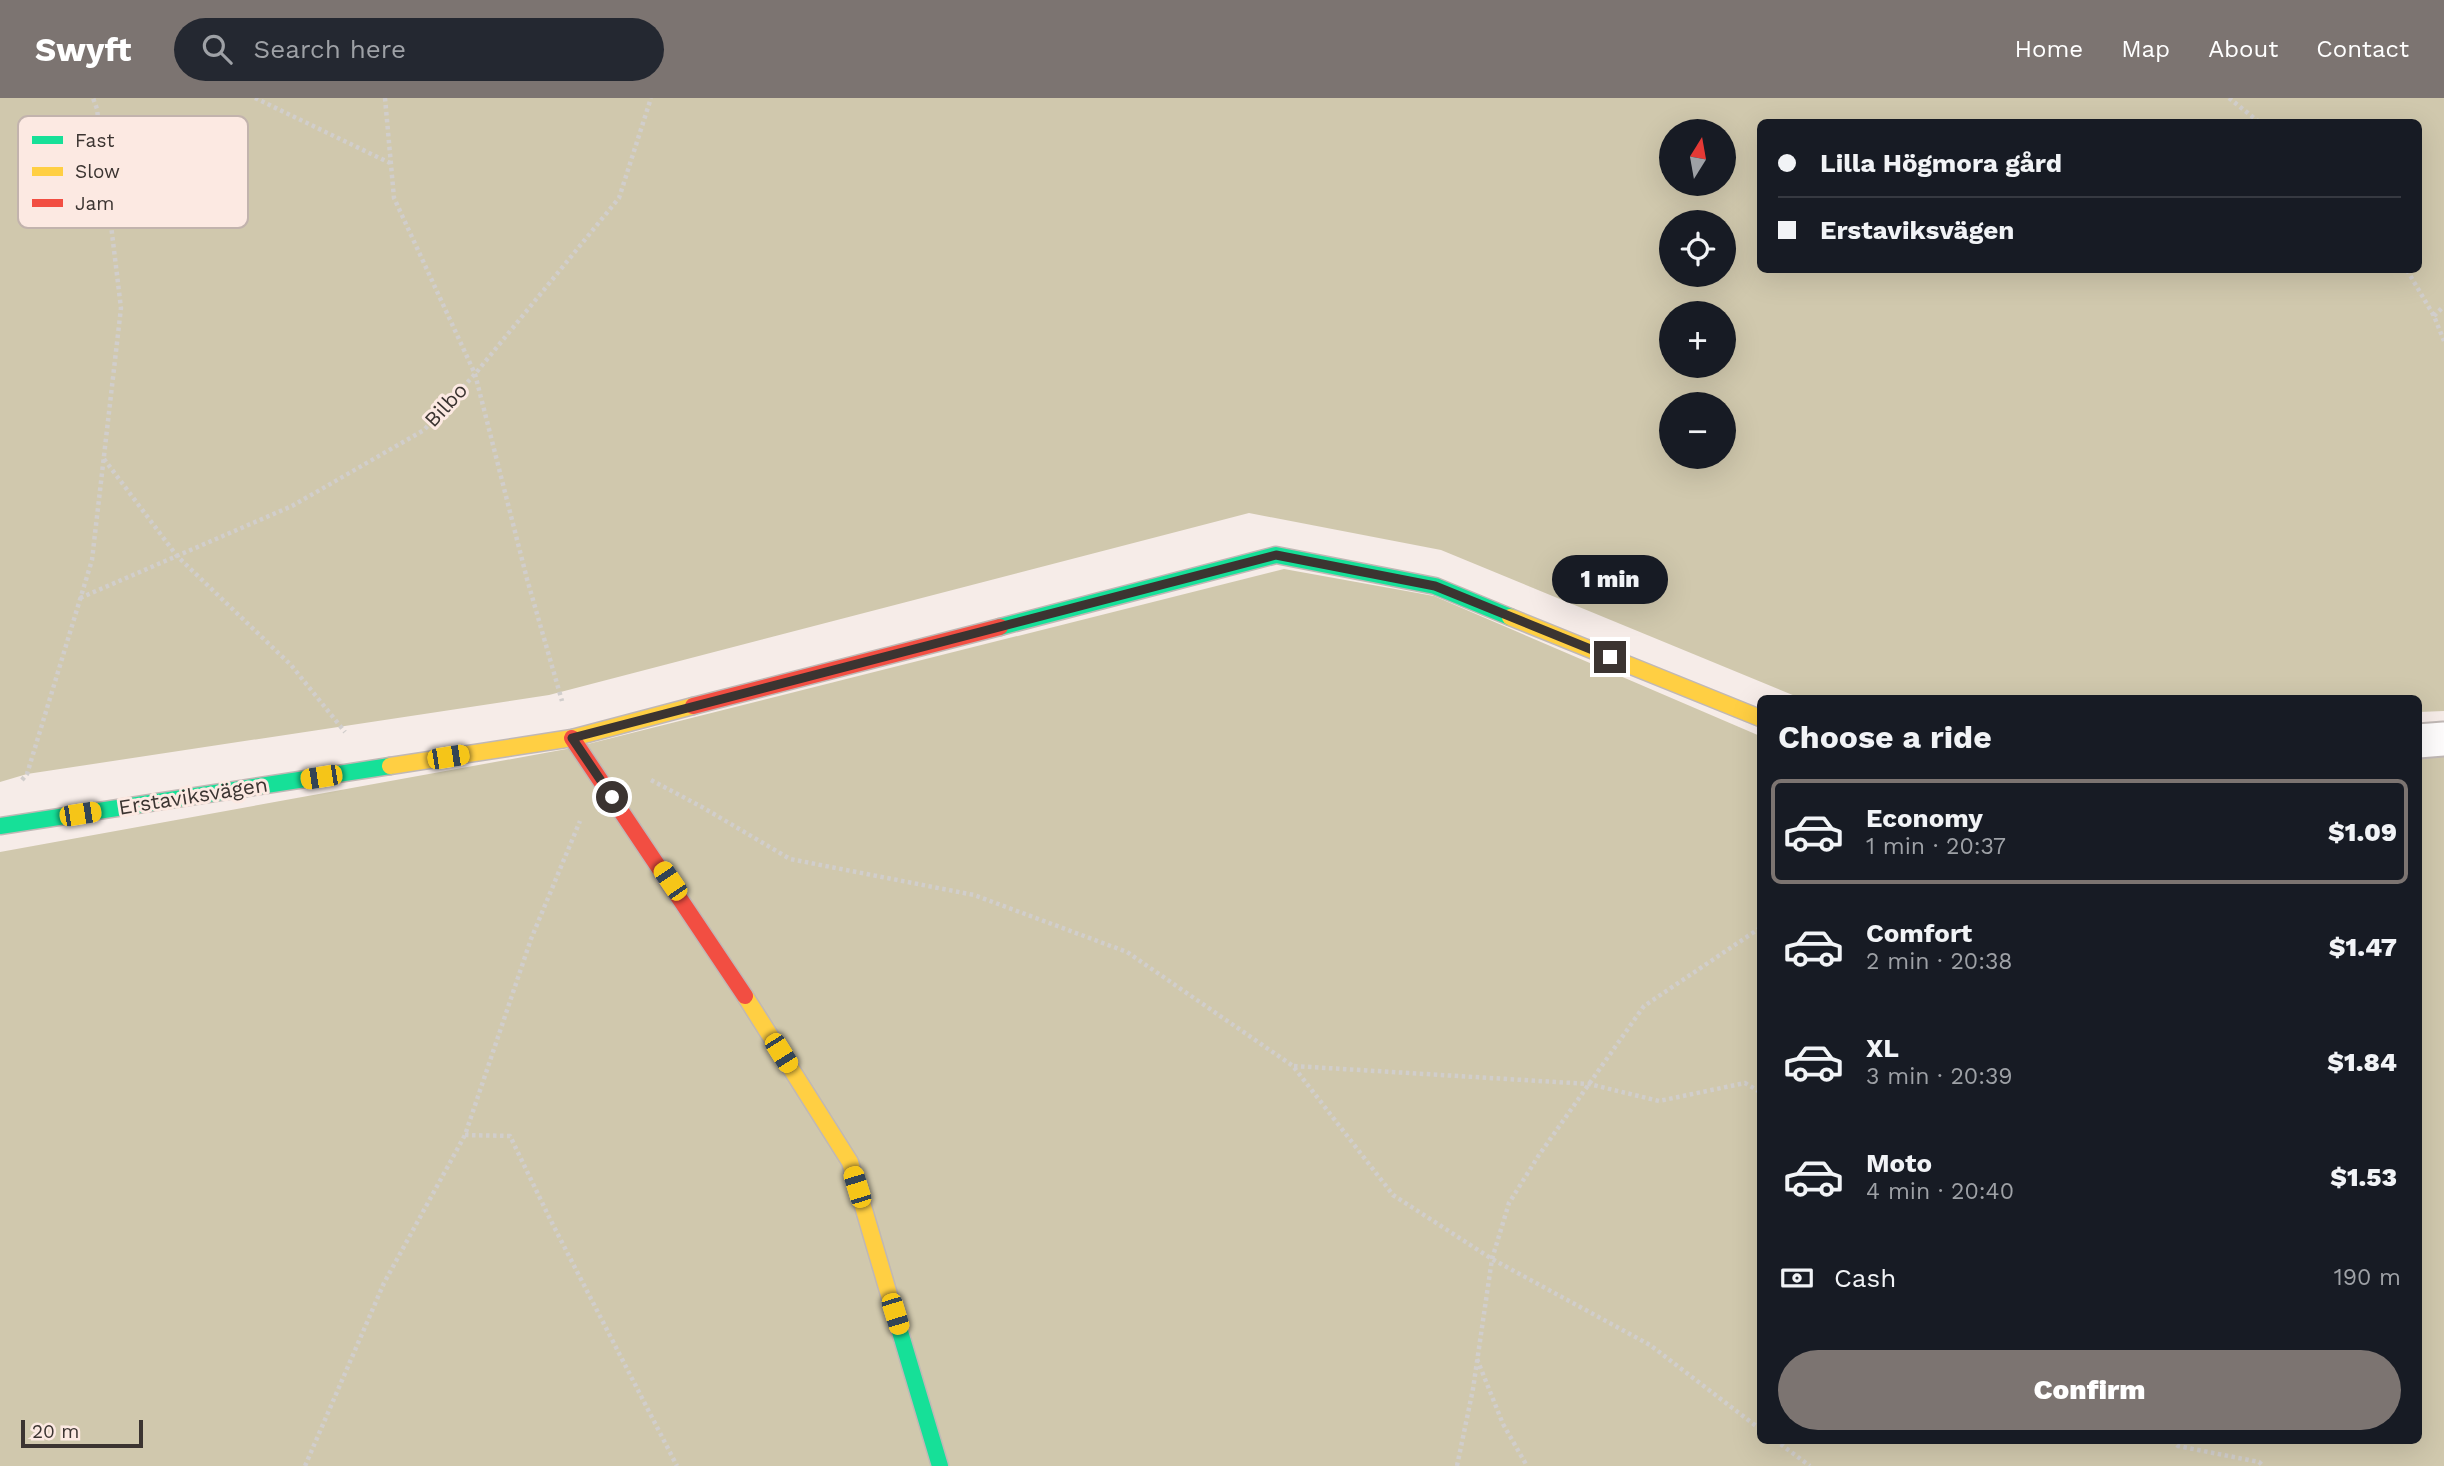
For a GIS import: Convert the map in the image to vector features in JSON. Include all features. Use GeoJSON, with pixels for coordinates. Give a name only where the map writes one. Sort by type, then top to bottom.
{"type":"FeatureCollection","features":[{"type":"Feature","properties":{"kind":"street","name":"Erstaviksvägen"},"geometry":{"type":"LineString","coordinates":[[0,826],[572,738],[1276,555],[1435,586],[1757,717]]}},
{"type":"Feature","properties":{"kind":"street"},"geometry":{"type":"LineString","coordinates":[[572,738],[713,945],[850,1162],[940,1466]]}},
{"type":"Feature","properties":{"kind":"street"},"geometry":{"type":"LineString","coordinates":[[2422,741],[2444,739]]}},
{"type":"Feature","properties":{"kind":"path"},"geometry":{"type":"LineString","coordinates":[[93,98],[98,116]]}},
{"type":"Feature","properties":{"kind":"path"},"geometry":{"type":"LineString","coordinates":[[256,98],[391,163]]}},
{"type":"Feature","properties":{"kind":"path"},"geometry":{"type":"LineString","coordinates":[[385,98],[394,198],[475,374],[527,579],[572,738]]}},
{"type":"Feature","properties":{"kind":"path","name":"Bilbo"},"geometry":{"type":"LineString","coordinates":[[80,598],[292,506],[424,430],[475,374],[619,198],[651,98]]}},
{"type":"Feature","properties":{"kind":"path"},"geometry":{"type":"LineString","coordinates":[[2229,98],[2255,119]]}},
{"type":"Feature","properties":{"kind":"path"},"geometry":{"type":"LineString","coordinates":[[20,783],[27,774],[92,559],[121,308],[111,228]]}},
{"type":"Feature","properties":{"kind":"path"},"geometry":{"type":"LineString","coordinates":[[2409,273],[2434,316],[2444,341]]}},
{"type":"Feature","properties":{"kind":"path"},"geometry":{"type":"LineString","coordinates":[[2434,316],[2444,306]]}},
{"type":"Feature","properties":{"kind":"path"},"geometry":{"type":"LineString","coordinates":[[103,458],[177,556],[292,665],[374,769]]}},
{"type":"Feature","properties":{"kind":"path"},"geometry":{"type":"LineString","coordinates":[[643,775],[790,859],[974,895],[1128,952],[1293,1066],[1393,1195],[1492,1259],[1650,1345],[1757,1427]]}},
{"type":"Feature","properties":{"kind":"path"},"geometry":{"type":"LineString","coordinates":[[305,1466],[384,1283],[465,1135],[531,939],[598,776]]}},
{"type":"Feature","properties":{"kind":"path"},"geometry":{"type":"LineString","coordinates":[[1457,1466],[1492,1259],[1509,1203],[1539,1155],[1644,1006],[1757,930]]}},
{"type":"Feature","properties":{"kind":"path"},"geometry":{"type":"LineString","coordinates":[[1293,1066],[1589,1084],[1659,1101],[1745,1083],[1757,1090]]}},
{"type":"Feature","properties":{"kind":"path"},"geometry":{"type":"LineString","coordinates":[[465,1135],[510,1136],[677,1466]]}},
{"type":"Feature","properties":{"kind":"path"},"geometry":{"type":"LineString","coordinates":[[1477,1359],[1503,1424],[1527,1466]]}},
{"type":"Feature","properties":{"kind":"path"},"geometry":{"type":"LineString","coordinates":[[1781,1444],[1810,1466]]}},
{"type":"Feature","properties":{"kind":"path"},"geometry":{"type":"LineString","coordinates":[[2176,1444],[2259,1462],[2263,1466]]}},
{"type":"Feature","properties":{"kind":"shaded area"},"geometry":{"type":"Polygon","coordinates":[[[0,98],[2444,98],[2444,711],[2422,712],[2422,695],[1793,695],[1441,550],[1249,513],[549,695],[27,774],[0,782],[0,98]]]}},
{"type":"Feature","properties":{"kind":"shaded area"},"geometry":{"type":"Polygon","coordinates":[[[1284,569],[1434,596],[1757,735],[1757,1444],[2422,1444],[2422,748],[2444,747],[2444,1466],[0,1466],[0,852],[572,748],[1284,569]]]}},
{"type":"Feature","properties":{"kind":"traffic: fast"},"geometry":{"type":"LineString","coordinates":[[1000,627],[1276,555],[1435,586],[1510,617]]}},
{"type":"Feature","properties":{"kind":"traffic: fast"},"geometry":{"type":"LineString","coordinates":[[0,826],[390,766]]}},
{"type":"Feature","properties":{"kind":"traffic: fast"},"geometry":{"type":"LineString","coordinates":[[890,1298],[940,1466]]}},
{"type":"Feature","properties":{"kind":"traffic: slow"},"geometry":{"type":"LineString","coordinates":[[1510,617],[1757,717]]}},
{"type":"Feature","properties":{"kind":"traffic: slow"},"geometry":{"type":"LineString","coordinates":[[390,766],[572,738],[693,706]]}},
{"type":"Feature","properties":{"kind":"traffic: slow"},"geometry":{"type":"LineString","coordinates":[[745,996],[850,1162],[890,1298]]}},
{"type":"Feature","properties":{"kind":"traffic: jam"},"geometry":{"type":"LineString","coordinates":[[693,706],[1000,627]]}},
{"type":"Feature","properties":{"kind":"traffic: jam"},"geometry":{"type":"LineString","coordinates":[[572,738],[745,996]]}},
{"type":"Feature","properties":{"kind":"route"},"geometry":{"type":"LineString","coordinates":[[612,797],[572,738],[1276,555],[1435,586],[1610,657]]}}]}
